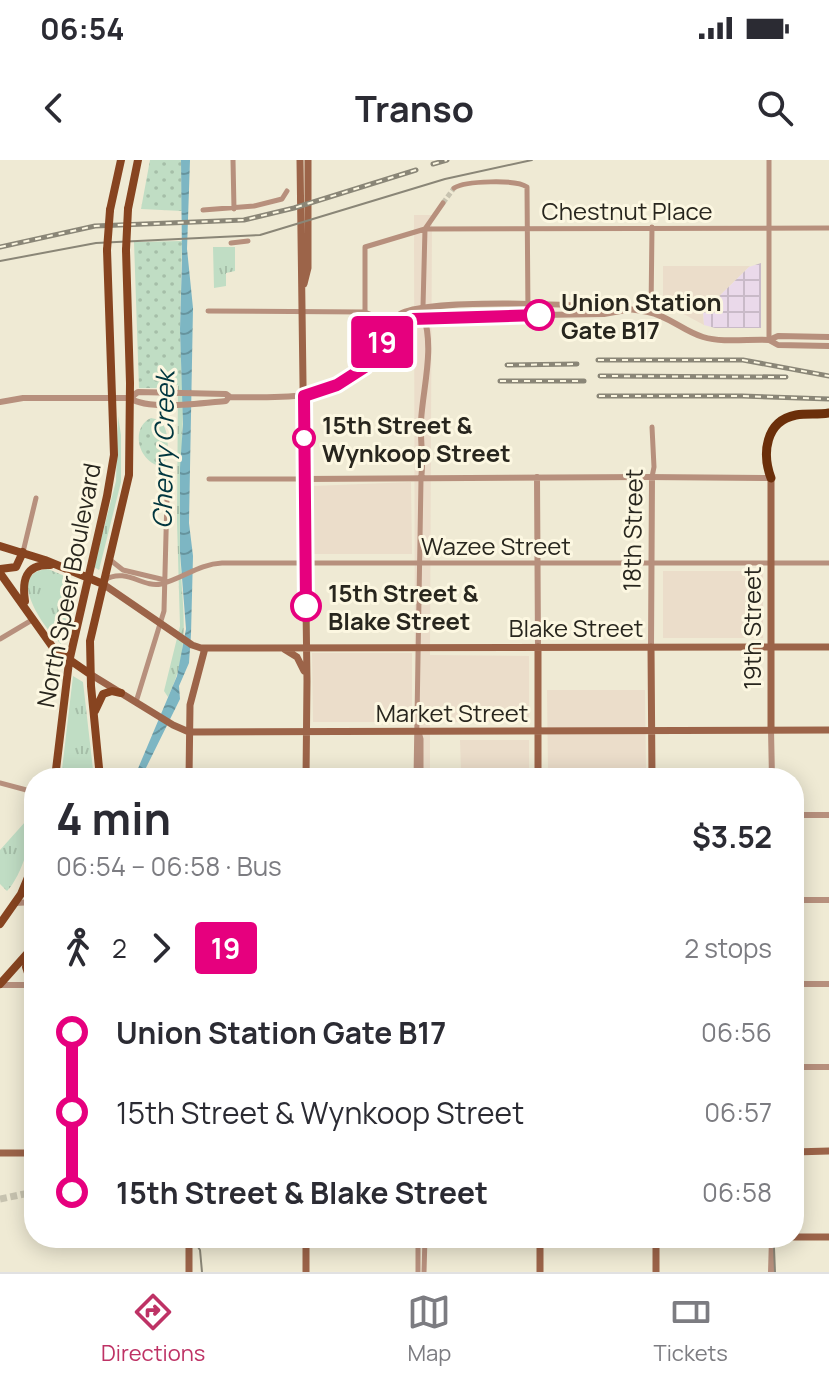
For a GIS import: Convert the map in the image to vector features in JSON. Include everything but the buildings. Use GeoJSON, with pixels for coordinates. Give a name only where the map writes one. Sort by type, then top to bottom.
{"type":"FeatureCollection","features":[{"type":"Feature","properties":{"kind":"highway"},"geometry":{"type":"LineString","coordinates":[[771,478],[766,452],[768,437],[774,427],[795,415],[829,413]]}},
{"type":"Feature","properties":{"kind":"main road","name":"North Speer Boulevard"},"geometry":{"type":"LineString","coordinates":[[56,768],[69,662],[114,455],[107,250],[110,210],[121,160]]}},
{"type":"Feature","properties":{"kind":"main road","name":"North Speer Boulevard"},"geometry":{"type":"LineString","coordinates":[[99,768],[90,641],[129,475],[126,250],[128,209],[138,160]]}},
{"type":"Feature","properties":{"kind":"main road"},"geometry":{"type":"LineString","coordinates":[[300,160],[300,268],[304,287],[306,768]]}},
{"type":"Feature","properties":{"kind":"main road"},"geometry":{"type":"LineString","coordinates":[[304,287],[308,268],[308,160]]}},
{"type":"Feature","properties":{"kind":"main road","name":"19th Street"},"geometry":{"type":"LineString","coordinates":[[771,478],[771,730]]}},
{"type":"Feature","properties":{"kind":"main road"},"geometry":{"type":"LineString","coordinates":[[0,546],[103,582],[165,627],[201,648],[191,695],[189,768]]}},
{"type":"Feature","properties":{"kind":"main road"},"geometry":{"type":"LineString","coordinates":[[23,552],[16,567],[0,571],[46,639],[69,662],[90,674]]}},
{"type":"Feature","properties":{"kind":"main road"},"geometry":{"type":"LineString","coordinates":[[26,607],[23,582],[27,573],[42,564],[62,566]]}},
{"type":"Feature","properties":{"kind":"main road"},"geometry":{"type":"LineString","coordinates":[[538,647],[538,768]]}},
{"type":"Feature","properties":{"kind":"main road","name":"18th Street"},"geometry":{"type":"LineString","coordinates":[[651,647],[652,768]]}},
{"type":"Feature","properties":{"kind":"main road","name":"Blake Street"},"geometry":{"type":"LineString","coordinates":[[201,648],[829,647]]}},
{"type":"Feature","properties":{"kind":"main road"},"geometry":{"type":"LineString","coordinates":[[281,648],[299,660],[307,681]]}},
{"type":"Feature","properties":{"kind":"main road","name":"Market Street"},"geometry":{"type":"LineString","coordinates":[[90,674],[189,732],[829,730]]}},
{"type":"Feature","properties":{"kind":"main road"},"geometry":{"type":"LineString","coordinates":[[94,716],[103,694],[112,691],[121,693]]}},
{"type":"Feature","properties":{"kind":"main road"},"geometry":{"type":"LineString","coordinates":[[0,924],[24,884]]}},
{"type":"Feature","properties":{"kind":"main road"},"geometry":{"type":"LineString","coordinates":[[0,985],[24,957]]}},
{"type":"Feature","properties":{"kind":"main road"},"geometry":{"type":"LineString","coordinates":[[804,1152],[829,1151]]}},
{"type":"Feature","properties":{"kind":"main road"},"geometry":{"type":"LineString","coordinates":[[0,1153],[24,1153]]}},
{"type":"Feature","properties":{"kind":"main road"},"geometry":{"type":"LineString","coordinates":[[804,1237],[829,1237]]}},
{"type":"Feature","properties":{"kind":"main road"},"geometry":{"type":"LineString","coordinates":[[189,1248],[189,1272]]}},
{"type":"Feature","properties":{"kind":"main road"},"geometry":{"type":"LineString","coordinates":[[306,1248],[306,1272]]}},
{"type":"Feature","properties":{"kind":"main road"},"geometry":{"type":"LineString","coordinates":[[540,1248],[540,1272]]}},
{"type":"Feature","properties":{"kind":"main road"},"geometry":{"type":"LineString","coordinates":[[656,1248],[656,1272]]}},
{"type":"Feature","properties":{"kind":"street"},"geometry":{"type":"LineString","coordinates":[[233,160],[234,209]]}},
{"type":"Feature","properties":{"kind":"street"},"geometry":{"type":"LineString","coordinates":[[769,160],[769,340]]}},
{"type":"Feature","properties":{"kind":"street"},"geometry":{"type":"LineString","coordinates":[[456,186],[521,183],[528,190],[528,315]]}},
{"type":"Feature","properties":{"kind":"street"},"geometry":{"type":"LineString","coordinates":[[203,210],[234,209],[282,199],[287,191]]}},
{"type":"Feature","properties":{"kind":"street"},"geometry":{"type":"LineString","coordinates":[[420,768],[421,421],[428,351],[428,324],[423,307],[425,229],[443,203]]}},
{"type":"Feature","properties":{"kind":"street"},"geometry":{"type":"LineString","coordinates":[[651,312],[652,227]]}},
{"type":"Feature","properties":{"kind":"street","name":"Chestnut Place"},"geometry":{"type":"LineString","coordinates":[[368,313],[365,247],[425,229],[829,228]]}},
{"type":"Feature","properties":{"kind":"street"},"geometry":{"type":"LineString","coordinates":[[231,243],[248,241]]}},
{"type":"Feature","properties":{"kind":"street"},"geometry":{"type":"LineString","coordinates":[[208,311],[368,313],[382,319],[423,307],[604,305],[667,317],[704,337],[769,340],[778,345],[829,346]]}},
{"type":"Feature","properties":{"kind":"street"},"geometry":{"type":"LineString","coordinates":[[130,398],[138,392],[197,392],[226,394],[229,397],[304,396],[353,376],[365,367],[397,326],[412,319],[604,314],[626,310]]}},
{"type":"Feature","properties":{"kind":"street"},"geometry":{"type":"LineString","coordinates":[[368,313],[377,322],[376,334]]}},
{"type":"Feature","properties":{"kind":"street"},"geometry":{"type":"LineString","coordinates":[[353,376],[358,361],[376,334],[397,316]]}},
{"type":"Feature","properties":{"kind":"street"},"geometry":{"type":"LineString","coordinates":[[769,340],[778,336],[826,336]]}},
{"type":"Feature","properties":{"kind":"street"},"geometry":{"type":"LineString","coordinates":[[803,345],[809,340],[821,340],[826,336]]}},
{"type":"Feature","properties":{"kind":"street"},"geometry":{"type":"LineString","coordinates":[[0,402],[23,398],[130,398],[139,404],[173,404],[226,401],[229,397]]}},
{"type":"Feature","properties":{"kind":"street","name":"18th Street"},"geometry":{"type":"LineString","coordinates":[[651,647],[652,427]]}},
{"type":"Feature","properties":{"kind":"street"},"geometry":{"type":"LineString","coordinates":[[537,477],[538,647]]}},
{"type":"Feature","properties":{"kind":"street"},"geometry":{"type":"LineString","coordinates":[[209,479],[771,478]]}},
{"type":"Feature","properties":{"kind":"street"},"geometry":{"type":"LineString","coordinates":[[136,702],[165,627],[170,579],[167,497]]}},
{"type":"Feature","properties":{"kind":"street"},"geometry":{"type":"LineString","coordinates":[[23,552],[36,498]]}},
{"type":"Feature","properties":{"kind":"street"},"geometry":{"type":"LineString","coordinates":[[109,559],[123,570],[170,579]]}},
{"type":"Feature","properties":{"kind":"street","name":"Wazee Street"},"geometry":{"type":"LineString","coordinates":[[103,582],[121,575],[160,584],[201,567],[222,563],[829,563]]}},
{"type":"Feature","properties":{"kind":"street"},"geometry":{"type":"LineString","coordinates":[[0,639],[33,619]]}},
{"type":"Feature","properties":{"kind":"street","name":"19th Street"},"geometry":{"type":"LineString","coordinates":[[771,730],[772,768]]}},
{"type":"Feature","properties":{"kind":"street"},"geometry":{"type":"LineString","coordinates":[[0,783],[24,789]]}},
{"type":"Feature","properties":{"kind":"street"},"geometry":{"type":"LineString","coordinates":[[804,815],[829,815]]}},
{"type":"Feature","properties":{"kind":"street"},"geometry":{"type":"LineString","coordinates":[[804,900],[829,900]]}},
{"type":"Feature","properties":{"kind":"street"},"geometry":{"type":"LineString","coordinates":[[15,903],[24,902]]}},
{"type":"Feature","properties":{"kind":"street"},"geometry":{"type":"LineString","coordinates":[[804,984],[829,984]]}},
{"type":"Feature","properties":{"kind":"street"},"geometry":{"type":"LineString","coordinates":[[0,985],[24,985]]}},
{"type":"Feature","properties":{"kind":"street"},"geometry":{"type":"LineString","coordinates":[[804,1067],[829,1067]]}},
{"type":"Feature","properties":{"kind":"street"},"geometry":{"type":"LineString","coordinates":[[418,1248],[418,1272]]}},
{"type":"Feature","properties":{"kind":"street"},"geometry":{"type":"LineString","coordinates":[[424,1272],[425,1248]]}},
{"type":"Feature","properties":{"kind":"street"},"geometry":{"type":"LineString","coordinates":[[771,1272],[772,1248]]}},
{"type":"Feature","properties":{"kind":"shaded area"},"geometry":{"type":"Polygon","coordinates":[[[414,215],[432,215],[430,655],[529,656],[529,722],[430,722],[430,768],[415,768],[414,215]]]}},
{"type":"Feature","properties":{"kind":"shaded area"},"geometry":{"type":"Polygon","coordinates":[[[761,263],[761,328],[715,328],[704,325],[703,312],[749,267],[761,263]]]}},
{"type":"Feature","properties":{"kind":"shaded area"},"geometry":{"type":"Polygon","coordinates":[[[663,266],[750,266],[703,312],[704,325],[663,303],[663,266]]]}},
{"type":"Feature","properties":{"kind":"shaded area"},"geometry":{"type":"Polygon","coordinates":[[[411,482],[412,554],[313,554],[313,486],[411,482]]]}},
{"type":"Feature","properties":{"kind":"shaded area"},"geometry":{"type":"Polygon","coordinates":[[[663,571],[763,571],[763,638],[663,638],[663,571]]]}},
{"type":"Feature","properties":{"kind":"shaded area"},"geometry":{"type":"Polygon","coordinates":[[[312,653],[412,653],[412,722],[313,722],[312,653]]]}},
{"type":"Feature","properties":{"kind":"shaded area"},"geometry":{"type":"Polygon","coordinates":[[[547,690],[645,690],[646,768],[548,768],[547,690]]]}},
{"type":"Feature","properties":{"kind":"shaded area"},"geometry":{"type":"Polygon","coordinates":[[[460,740],[529,740],[529,768],[461,768],[460,740]]]}},
{"type":"Feature","properties":{"kind":"green space"},"geometry":{"type":"Polygon","coordinates":[[[150,160],[181,160],[182,211],[141,209],[150,160]]]}},
{"type":"Feature","properties":{"kind":"green space"},"geometry":{"type":"Polygon","coordinates":[[[182,241],[182,385],[139,388],[134,242],[182,241]]]}},
{"type":"Feature","properties":{"kind":"green space"},"geometry":{"type":"Polygon","coordinates":[[[213,247],[235,247],[235,271],[226,273],[226,286],[214,288],[213,247]]]}},
{"type":"Feature","properties":{"kind":"green space"},"geometry":{"type":"Polygon","coordinates":[[[178,385],[182,385],[183,398],[180,528],[184,622],[181,659],[168,697],[164,691],[180,626],[178,385]]]}},
{"type":"Feature","properties":{"kind":"green space"},"geometry":{"type":"Polygon","coordinates":[[[118,416],[121,482],[99,570],[94,567],[116,481],[118,416]]]}},
{"type":"Feature","properties":{"kind":"green space"},"geometry":{"type":"Polygon","coordinates":[[[151,418],[160,420],[167,437],[162,467],[146,458],[139,444],[141,429],[151,418]]]}},
{"type":"Feature","properties":{"kind":"green space"},"geometry":{"type":"Polygon","coordinates":[[[48,569],[74,580],[61,644],[38,614],[28,590],[29,580],[35,572],[48,569]]]}},
{"type":"Feature","properties":{"kind":"green space"},"geometry":{"type":"Polygon","coordinates":[[[73,676],[83,682],[93,768],[62,768],[73,676]]]}},
{"type":"Feature","properties":{"kind":"green space"},"geometry":{"type":"Polygon","coordinates":[[[24,823],[24,859],[7,891],[0,884],[0,850],[24,823]]]}},
{"type":"Feature","properties":{"kind":"water"},"geometry":{"type":"Polygon","coordinates":[[[181,160],[190,160],[187,249],[193,308],[189,523],[193,556],[189,663],[179,686],[180,699],[146,768],[138,768],[177,676],[186,629],[180,552],[181,160]]]}},
{"type":"Feature","properties":{"kind":"tunnel"},"geometry":{"type":"LineString","coordinates":[[443,203],[454,188]]}},
{"type":"Feature","properties":{"kind":"tunnel"},"geometry":{"type":"LineString","coordinates":[[0,1199],[24,1194]]}},
{"type":"Feature","properties":{"kind":"tram line"},"geometry":{"type":"LineString","coordinates":[[0,261],[96,243],[260,235],[445,179],[532,160]]}},
{"type":"Feature","properties":{"kind":"tram line"},"geometry":{"type":"LineString","coordinates":[[199,1248],[202,1272]]}},
{"type":"Feature","properties":{"kind":"tram line"},"geometry":{"type":"LineString","coordinates":[[774,1248],[775,1272]]}},
{"type":"Feature","properties":{"kind":"railway"},"geometry":{"type":"LineString","coordinates":[[433,164],[447,160]]}},
{"type":"Feature","properties":{"kind":"railway"},"geometry":{"type":"LineString","coordinates":[[0,247],[95,226],[244,220],[294,208],[416,170]]}},
{"type":"Feature","properties":{"kind":"railway"},"geometry":{"type":"LineString","coordinates":[[598,360],[743,360],[829,376]]}},
{"type":"Feature","properties":{"kind":"railway"},"geometry":{"type":"LineString","coordinates":[[507,365],[577,364]]}},
{"type":"Feature","properties":{"kind":"railway"},"geometry":{"type":"LineString","coordinates":[[600,376],[786,377]]}},
{"type":"Feature","properties":{"kind":"railway"},"geometry":{"type":"LineString","coordinates":[[500,381],[584,381]]}},
{"type":"Feature","properties":{"kind":"railway"},"geometry":{"type":"LineString","coordinates":[[599,396],[829,399]]}},
{"type":"Feature","properties":{"kind":"bus line","name":"19"},"geometry":{"type":"LineString","coordinates":[[306,606],[304,396],[337,385],[365,367],[389,333],[412,319],[539,315]]}},
{"type":"Feature","properties":{"kind":"place","name":"Union Station Gate B17"},"geometry":{"type":"Point","coordinates":[539,315]}},
{"type":"Feature","properties":{"kind":"place","name":"15th Street & Wynkoop Street"},"geometry":{"type":"Point","coordinates":[304,438]}},
{"type":"Feature","properties":{"kind":"place","name":"15th Street & Blake Street"},"geometry":{"type":"Point","coordinates":[306,606]}},
{"type":"Feature","properties":{"kind":"water label","name":"Cherry Creek"},"geometry":{"type":"Point","coordinates":[163,450]}}]}
